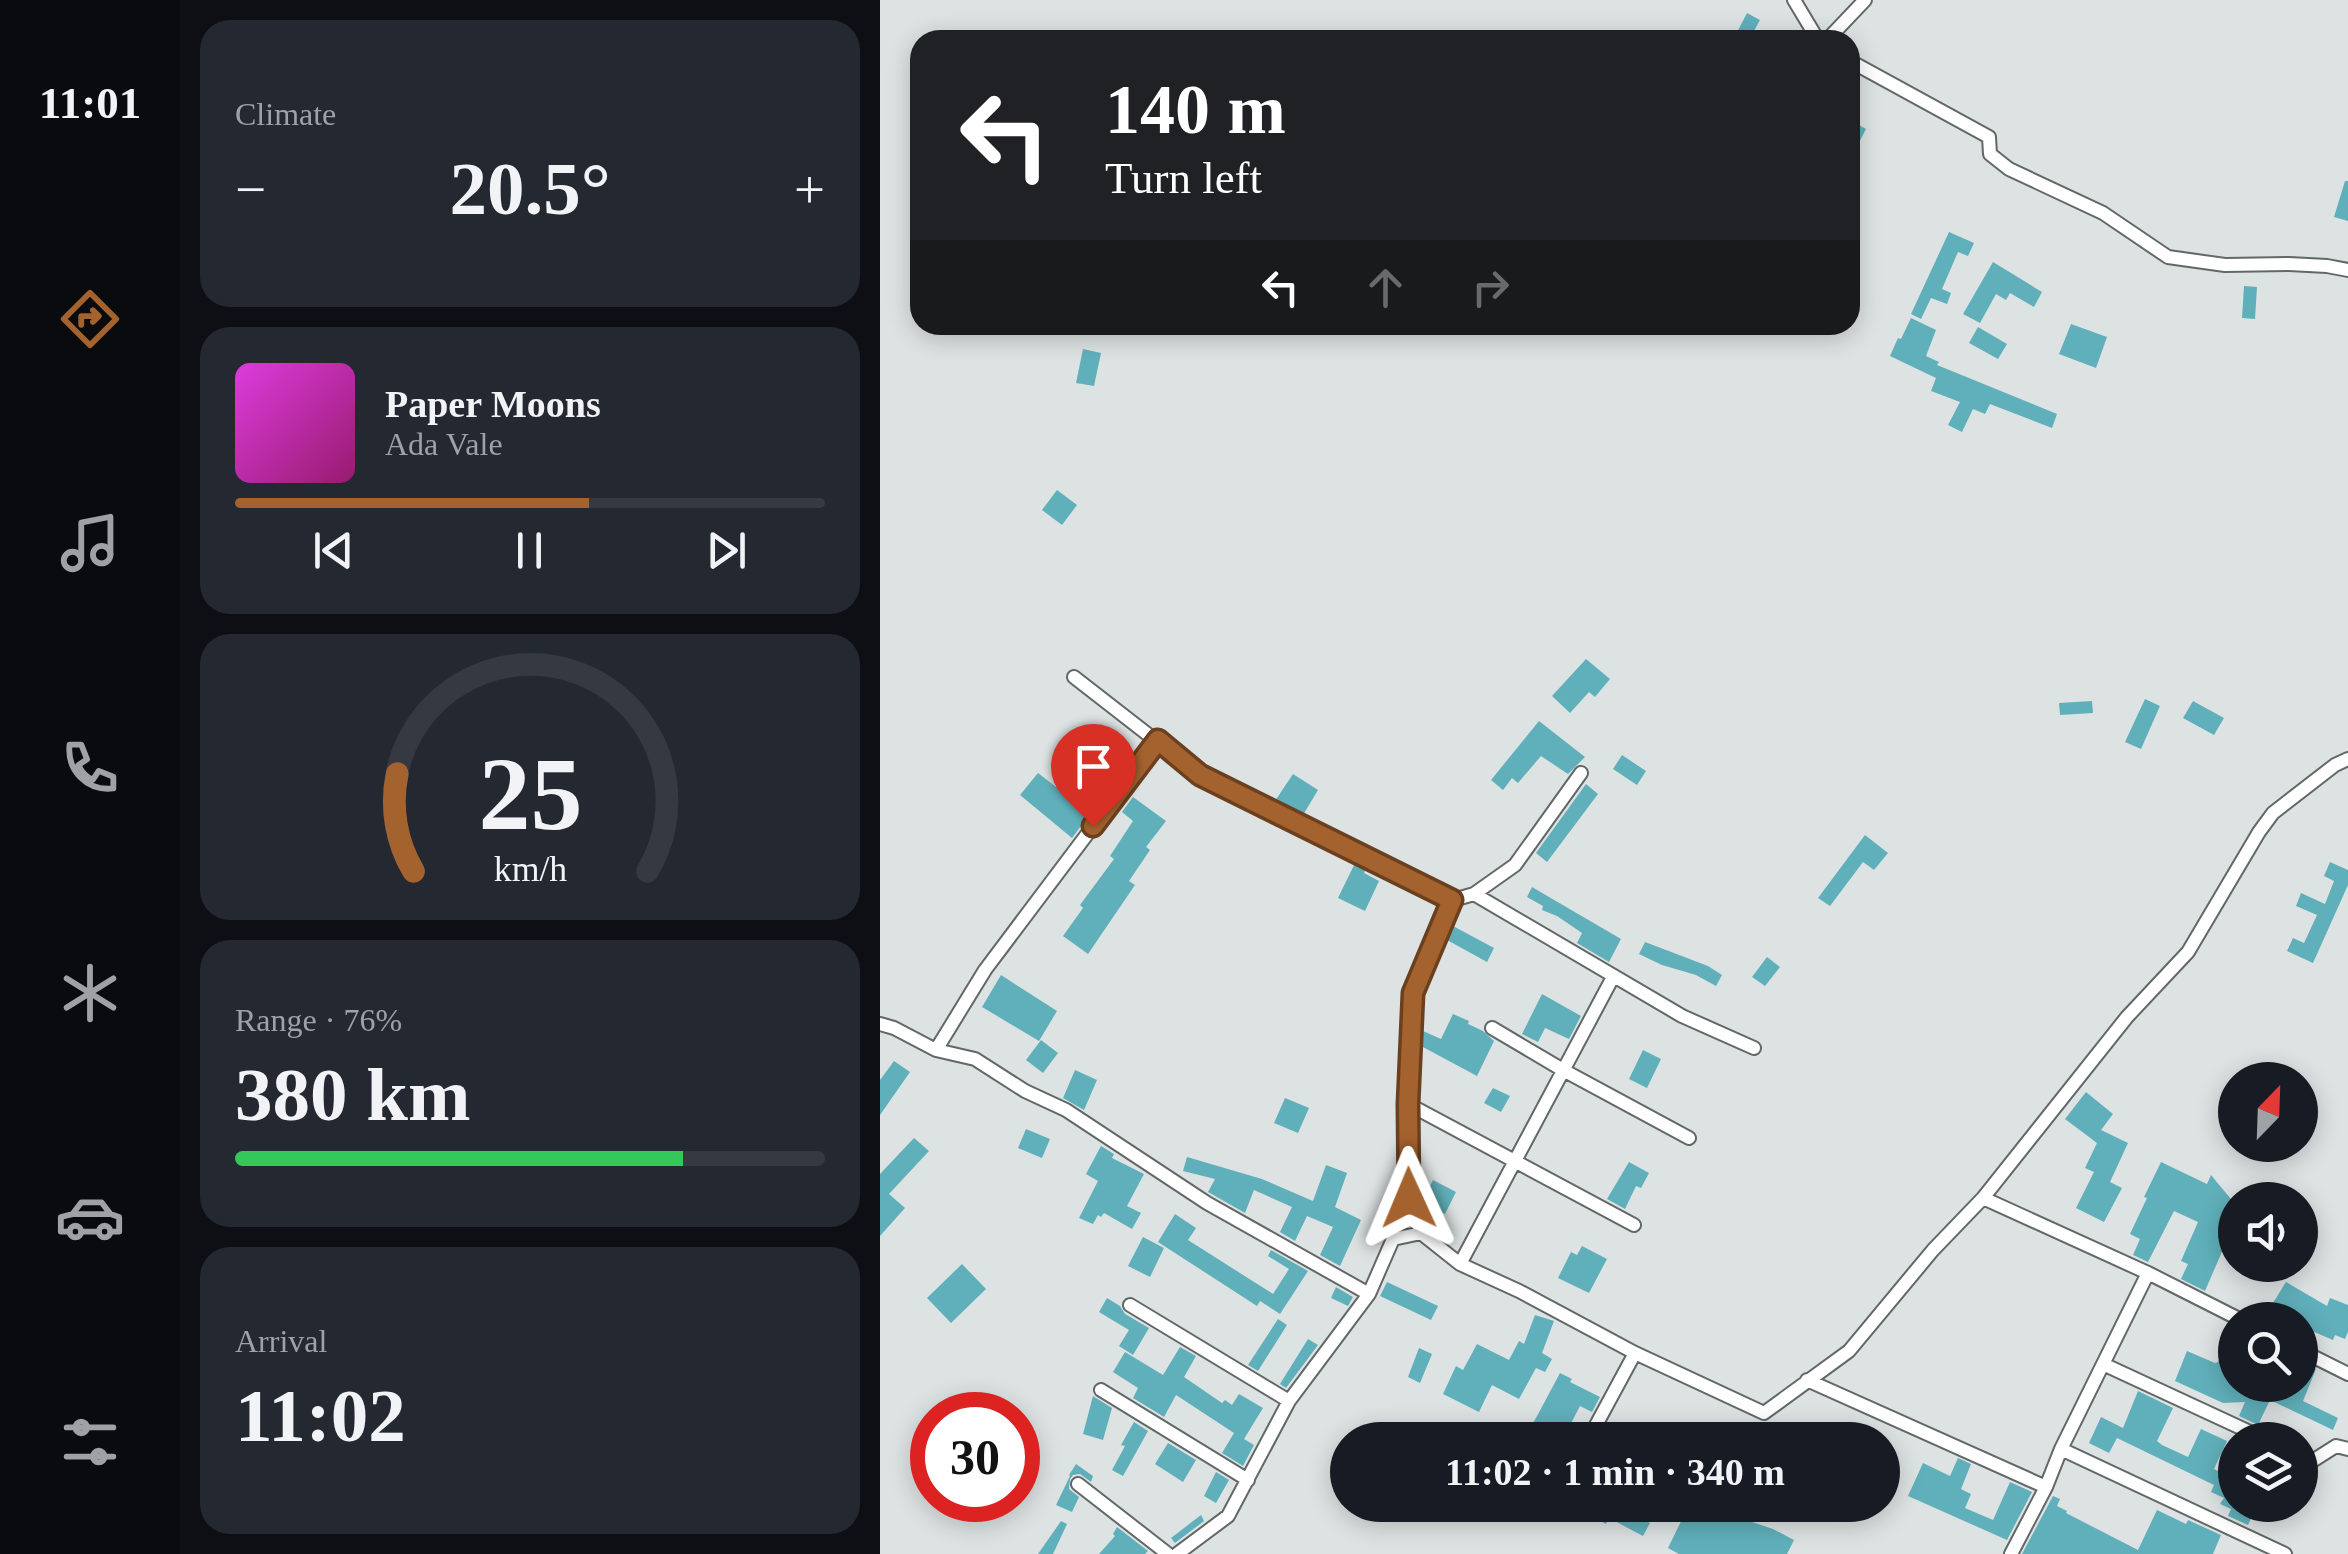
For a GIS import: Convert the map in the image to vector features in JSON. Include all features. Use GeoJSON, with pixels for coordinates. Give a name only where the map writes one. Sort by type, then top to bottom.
{"type":"FeatureCollection","features":[{"type":"Feature","properties":{"kind":"street"},"geometry":{"type":"LineString","coordinates":[[1794,0],[1812,30]]}},
{"type":"Feature","properties":{"kind":"street"},"geometry":{"type":"LineString","coordinates":[[1837,30],[1866,0]]}},
{"type":"Feature","properties":{"kind":"street"},"geometry":{"type":"LineString","coordinates":[[1860,67],[1989,137],[1990,154],[2010,168],[2103,213],[2168,256],[2225,265],[2289,264],[2348,270]]}},
{"type":"Feature","properties":{"kind":"street"},"geometry":{"type":"LineString","coordinates":[[1074,676],[1200,775],[1452,900],[1474,894],[1515,865],[1582,774]]}},
{"type":"Feature","properties":{"kind":"street"},"geometry":{"type":"LineString","coordinates":[[936,1050],[986,970],[1158,740]]}},
{"type":"Feature","properties":{"kind":"street"},"geometry":{"type":"LineString","coordinates":[[1452,900],[1413,993],[1409,1198],[1420,1233],[1460,1264],[1764,1413],[1848,1351],[1984,1198],[2127,1017],[2188,952],[2273,813],[2348,759]]}},
{"type":"Feature","properties":{"kind":"street"},"geometry":{"type":"LineString","coordinates":[[1474,894],[1682,1016],[1754,1048]]}},
{"type":"Feature","properties":{"kind":"street"},"geometry":{"type":"LineString","coordinates":[[1460,1264],[1613,977]]}},
{"type":"Feature","properties":{"kind":"street"},"geometry":{"type":"LineString","coordinates":[[880,1024],[936,1050],[975,1059],[1025,1091],[1066,1110],[1207,1203],[1369,1294]]}},
{"type":"Feature","properties":{"kind":"street"},"geometry":{"type":"LineString","coordinates":[[1492,1028],[1690,1138]]}},
{"type":"Feature","properties":{"kind":"street"},"geometry":{"type":"LineString","coordinates":[[1408,1104],[1634,1226]]}},
{"type":"Feature","properties":{"kind":"street"},"geometry":{"type":"LineString","coordinates":[[1984,1198],[2218,1308]]}},
{"type":"Feature","properties":{"kind":"street"},"geometry":{"type":"LineString","coordinates":[[1177,1554],[1228,1516],[1289,1401],[1369,1294],[1393,1238],[1420,1233]]}},
{"type":"Feature","properties":{"kind":"street"},"geometry":{"type":"LineString","coordinates":[[2011,1554],[2148,1273]]}},
{"type":"Feature","properties":{"kind":"street"},"geometry":{"type":"LineString","coordinates":[[1130,1305],[1289,1401]]}},
{"type":"Feature","properties":{"kind":"street"},"geometry":{"type":"LineString","coordinates":[[1598,1422],[1635,1352]]}},
{"type":"Feature","properties":{"kind":"street"},"geometry":{"type":"LineString","coordinates":[[2318,1359],[2348,1374]]}},
{"type":"Feature","properties":{"kind":"street"},"geometry":{"type":"LineString","coordinates":[[2103,1364],[2228,1422]]}},
{"type":"Feature","properties":{"kind":"street"},"geometry":{"type":"LineString","coordinates":[[1808,1380],[2046,1488]]}},
{"type":"Feature","properties":{"kind":"street"},"geometry":{"type":"LineString","coordinates":[[1101,1390],[1248,1480]]}},
{"type":"Feature","properties":{"kind":"street"},"geometry":{"type":"LineString","coordinates":[[2318,1457],[2336,1446],[2348,1449]]}},
{"type":"Feature","properties":{"kind":"street"},"geometry":{"type":"LineString","coordinates":[[2060,1449],[2285,1554]]}},
{"type":"Feature","properties":{"kind":"street"},"geometry":{"type":"LineString","coordinates":[[1078,1484],[1168,1554]]}},
{"type":"Feature","properties":{"kind":"building"},"geometry":{"type":"Polygon","coordinates":[[[1747,13],[1760,20],[1754,30],[1738,30],[1747,13]]]}},
{"type":"Feature","properties":{"kind":"building"},"geometry":{"type":"Polygon","coordinates":[[[2348,181],[2348,221],[2334,217],[2348,181]]]}},
{"type":"Feature","properties":{"kind":"building"},"geometry":{"type":"Polygon","coordinates":[[[1949,232],[1974,243],[1968,256],[1958,252],[1942,289],[1951,293],[1947,304],[1931,298],[1921,319],[1911,314],[1949,232]]]}},
{"type":"Feature","properties":{"kind":"building"},"geometry":{"type":"Polygon","coordinates":[[[1993,262],[2042,292],[2034,307],[2010,293],[2006,300],[1996,294],[1980,323],[1963,314],[1993,262]]]}},
{"type":"Feature","properties":{"kind":"building"},"geometry":{"type":"Polygon","coordinates":[[[2244,286],[2257,287],[2255,319],[2242,318],[2244,286]]]}},
{"type":"Feature","properties":{"kind":"building"},"geometry":{"type":"Polygon","coordinates":[[[1911,318],[1936,330],[1926,356],[1939,362],[1937,365],[2057,414],[2052,428],[1990,404],[1985,414],[1973,409],[1962,432],[1948,425],[1960,402],[1931,391],[1936,378],[1890,356],[1911,318]]]}},
{"type":"Feature","properties":{"kind":"building"},"geometry":{"type":"Polygon","coordinates":[[[2071,324],[2107,337],[2096,368],[2059,354],[2071,324]]]}},
{"type":"Feature","properties":{"kind":"building"},"geometry":{"type":"Polygon","coordinates":[[[1978,327],[2007,344],[1998,359],[1969,343],[1978,327]]]}},
{"type":"Feature","properties":{"kind":"building"},"geometry":{"type":"Polygon","coordinates":[[[1083,349],[1101,353],[1094,386],[1076,383],[1083,349]]]}},
{"type":"Feature","properties":{"kind":"building"},"geometry":{"type":"Polygon","coordinates":[[[1057,490],[1077,505],[1062,525],[1042,510],[1057,490]]]}},
{"type":"Feature","properties":{"kind":"building"},"geometry":{"type":"Polygon","coordinates":[[[1586,659],[1610,679],[1595,697],[1589,692],[1570,713],[1552,696],[1586,659]]]}},
{"type":"Feature","properties":{"kind":"building"},"geometry":{"type":"Polygon","coordinates":[[[2145,699],[2160,706],[2141,749],[2125,742],[2145,699]]]}},
{"type":"Feature","properties":{"kind":"building"},"geometry":{"type":"Polygon","coordinates":[[[2092,701],[2093,713],[2060,715],[2059,703],[2092,701]]]}},
{"type":"Feature","properties":{"kind":"building"},"geometry":{"type":"Polygon","coordinates":[[[2193,701],[2224,718],[2214,735],[2183,718],[2193,701]]]}},
{"type":"Feature","properties":{"kind":"building"},"geometry":{"type":"Polygon","coordinates":[[[1539,721],[1585,757],[1568,774],[1541,756],[1518,783],[1512,778],[1503,790],[1491,780],[1539,721]]]}},
{"type":"Feature","properties":{"kind":"building"},"geometry":{"type":"Polygon","coordinates":[[[1622,755],[1646,771],[1637,785],[1613,769],[1622,755]]]}},
{"type":"Feature","properties":{"kind":"building"},"geometry":{"type":"Polygon","coordinates":[[[1038,773],[1056,787],[1063,779],[1091,799],[1083,808],[1090,814],[1072,838],[1020,795],[1038,773]]]}},
{"type":"Feature","properties":{"kind":"building"},"geometry":{"type":"Polygon","coordinates":[[[1293,774],[1318,790],[1303,815],[1275,801],[1293,774]]]}},
{"type":"Feature","properties":{"kind":"building"},"geometry":{"type":"Polygon","coordinates":[[[1586,784],[1598,794],[1547,862],[1536,853],[1586,784]]]}},
{"type":"Feature","properties":{"kind":"building"},"geometry":{"type":"Polygon","coordinates":[[[1133,797],[1166,821],[1146,847],[1150,850],[1129,881],[1135,885],[1088,954],[1063,936],[1114,859],[1110,856],[1133,821],[1122,812],[1133,797]]]}},
{"type":"Feature","properties":{"kind":"building"},"geometry":{"type":"Polygon","coordinates":[[[1865,835],[1888,853],[1874,870],[1863,862],[1830,906],[1818,898],[1865,835]]]}},
{"type":"Feature","properties":{"kind":"building"},"geometry":{"type":"Polygon","coordinates":[[[2330,862],[2348,870],[2348,885],[2313,963],[2287,951],[2293,938],[2304,943],[2317,915],[2296,906],[2301,893],[2325,904],[2334,881],[2324,876],[2330,862]]]}},
{"type":"Feature","properties":{"kind":"building"},"geometry":{"type":"Polygon","coordinates":[[[1355,863],[1379,881],[1365,911],[1338,898],[1355,863]]]}},
{"type":"Feature","properties":{"kind":"building"},"geometry":{"type":"Polygon","coordinates":[[[1532,887],[1621,939],[1609,962],[1577,943],[1582,933],[1527,897],[1532,887]]]}},
{"type":"Feature","properties":{"kind":"building"},"geometry":{"type":"Polygon","coordinates":[[[1453,926],[1494,948],[1487,962],[1447,940],[1453,926]]]}},
{"type":"Feature","properties":{"kind":"building"},"geometry":{"type":"Polygon","coordinates":[[[1645,942],[1722,975],[1716,986],[1696,975],[1662,965],[1639,954],[1645,942]]]}},
{"type":"Feature","properties":{"kind":"building"},"geometry":{"type":"Polygon","coordinates":[[[1767,957],[1780,967],[1765,986],[1752,977],[1767,957]]]}},
{"type":"Feature","properties":{"kind":"building"},"geometry":{"type":"Polygon","coordinates":[[[1001,975],[1057,1011],[1039,1041],[982,1007],[1001,975]]]}},
{"type":"Feature","properties":{"kind":"building"},"geometry":{"type":"Polygon","coordinates":[[[1542,994],[1581,1016],[1569,1039],[1545,1028],[1538,1042],[1522,1034],[1542,994]]]}},
{"type":"Feature","properties":{"kind":"building"},"geometry":{"type":"Polygon","coordinates":[[[1453,1014],[1494,1041],[1477,1076],[1421,1046],[1423,1031],[1441,1039],[1453,1014]]]}},
{"type":"Feature","properties":{"kind":"building"},"geometry":{"type":"Polygon","coordinates":[[[1041,1040],[1058,1053],[1043,1073],[1026,1060],[1041,1040]]]}},
{"type":"Feature","properties":{"kind":"building"},"geometry":{"type":"Polygon","coordinates":[[[1643,1050],[1661,1059],[1647,1088],[1629,1079],[1643,1050]]]}},
{"type":"Feature","properties":{"kind":"building"},"geometry":{"type":"Polygon","coordinates":[[[894,1061],[910,1072],[880,1115],[880,1080],[894,1061]]]}},
{"type":"Feature","properties":{"kind":"building"},"geometry":{"type":"Polygon","coordinates":[[[1075,1070],[1097,1080],[1084,1110],[1063,1098],[1075,1070]]]}},
{"type":"Feature","properties":{"kind":"building"},"geometry":{"type":"Polygon","coordinates":[[[1493,1088],[1510,1096],[1501,1112],[1484,1103],[1493,1088]]]}},
{"type":"Feature","properties":{"kind":"building"},"geometry":{"type":"Polygon","coordinates":[[[2086,1092],[2113,1114],[2101,1130],[2128,1143],[2110,1182],[2122,1188],[2104,1222],[2076,1208],[2094,1172],[2085,1168],[2097,1143],[2065,1119],[2086,1092]]]}},
{"type":"Feature","properties":{"kind":"building"},"geometry":{"type":"Polygon","coordinates":[[[1285,1098],[1309,1108],[1298,1133],[1274,1123],[1285,1098]]]}},
{"type":"Feature","properties":{"kind":"building"},"geometry":{"type":"Polygon","coordinates":[[[1026,1129],[1050,1139],[1042,1158],[1018,1148],[1026,1129]]]}},
{"type":"Feature","properties":{"kind":"building"},"geometry":{"type":"Polygon","coordinates":[[[914,1138],[929,1151],[889,1194],[905,1208],[880,1236],[880,1174],[914,1138]]]}},
{"type":"Feature","properties":{"kind":"building"},"geometry":{"type":"Polygon","coordinates":[[[1101,1146],[1114,1154],[1112,1158],[1144,1174],[1127,1206],[1141,1213],[1132,1229],[1104,1213],[1093,1224],[1079,1218],[1098,1181],[1086,1174],[1101,1146]]]}},
{"type":"Feature","properties":{"kind":"building"},"geometry":{"type":"Polygon","coordinates":[[[1187,1157],[1262,1179],[1313,1201],[1326,1165],[1347,1173],[1335,1207],[1361,1220],[1340,1266],[1320,1255],[1333,1227],[1307,1216],[1295,1241],[1280,1232],[1292,1207],[1254,1190],[1245,1213],[1208,1192],[1215,1179],[1183,1171],[1187,1157]]]}},
{"type":"Feature","properties":{"kind":"building"},"geometry":{"type":"Polygon","coordinates":[[[1629,1162],[1649,1173],[1641,1188],[1636,1186],[1625,1209],[1607,1199],[1629,1162]]]}},
{"type":"Feature","properties":{"kind":"building"},"geometry":{"type":"Polygon","coordinates":[[[2161,1162],[2207,1184],[2211,1175],[2218,1183],[2218,1261],[2205,1291],[2181,1279],[2188,1264],[2181,1261],[2198,1222],[2174,1211],[2148,1262],[2133,1255],[2140,1239],[2130,1234],[2147,1198],[2144,1197],[2161,1162]]]}},
{"type":"Feature","properties":{"kind":"building"},"geometry":{"type":"Polygon","coordinates":[[[1433,1180],[1456,1192],[1445,1214],[1422,1202],[1433,1180]]]}},
{"type":"Feature","properties":{"kind":"building"},"geometry":{"type":"Polygon","coordinates":[[[1175,1214],[1196,1228],[1188,1240],[1273,1294],[1289,1269],[1268,1256],[1271,1250],[1308,1271],[1280,1314],[1260,1301],[1257,1306],[1158,1242],[1175,1214]]]}},
{"type":"Feature","properties":{"kind":"building"},"geometry":{"type":"Polygon","coordinates":[[[1143,1237],[1164,1248],[1150,1277],[1128,1266],[1143,1237]]]}},
{"type":"Feature","properties":{"kind":"building"},"geometry":{"type":"Polygon","coordinates":[[[1582,1246],[1607,1259],[1589,1293],[1558,1278],[1571,1252],[1577,1255],[1582,1246]]]}},
{"type":"Feature","properties":{"kind":"building"},"geometry":{"type":"Polygon","coordinates":[[[962,1264],[986,1289],[951,1323],[927,1298],[962,1264]]]}},
{"type":"Feature","properties":{"kind":"building"},"geometry":{"type":"Polygon","coordinates":[[[1387,1282],[1438,1306],[1431,1320],[1380,1296],[1387,1282]]]}},
{"type":"Feature","properties":{"kind":"building"},"geometry":{"type":"Polygon","coordinates":[[[2286,1282],[2327,1306],[2330,1298],[2348,1305],[2345,1339],[2335,1335],[2333,1340],[2318,1334],[2318,1302],[2274,1302],[2286,1282]]]}},
{"type":"Feature","properties":{"kind":"building"},"geometry":{"type":"Polygon","coordinates":[[[1336,1287],[1353,1297],[1348,1306],[1331,1298],[1336,1287]]]}},
{"type":"Feature","properties":{"kind":"building"},"geometry":{"type":"Polygon","coordinates":[[[1107,1298],[1149,1328],[1133,1355],[1119,1346],[1129,1330],[1099,1312],[1107,1298]]]}},
{"type":"Feature","properties":{"kind":"building"},"geometry":{"type":"Polygon","coordinates":[[[1535,1315],[1554,1321],[1542,1353],[1552,1359],[1545,1372],[1536,1368],[1519,1399],[1492,1385],[1479,1412],[1443,1394],[1456,1366],[1463,1370],[1477,1344],[1509,1360],[1519,1341],[1524,1344],[1535,1315]]]}},
{"type":"Feature","properties":{"kind":"building"},"geometry":{"type":"Polygon","coordinates":[[[1278,1319],[1287,1325],[1258,1371],[1248,1365],[1278,1319]]]}},
{"type":"Feature","properties":{"kind":"building"},"geometry":{"type":"Polygon","coordinates":[[[1308,1339],[1318,1345],[1286,1388],[1280,1384],[1308,1339]]]}},
{"type":"Feature","properties":{"kind":"building"},"geometry":{"type":"Polygon","coordinates":[[[1180,1347],[1196,1356],[1184,1377],[1222,1403],[1225,1400],[1232,1405],[1239,1394],[1263,1408],[1244,1439],[1254,1445],[1243,1466],[1222,1453],[1234,1433],[1176,1395],[1164,1417],[1133,1398],[1138,1388],[1113,1372],[1125,1352],[1163,1375],[1180,1347]]]}},
{"type":"Feature","properties":{"kind":"building"},"geometry":{"type":"Polygon","coordinates":[[[1419,1348],[1432,1354],[1420,1383],[1408,1377],[1419,1348]]]}},
{"type":"Feature","properties":{"kind":"building"},"geometry":{"type":"Polygon","coordinates":[[[2187,1351],[2218,1362],[2218,1401],[2175,1381],[2187,1351]]]}},
{"type":"Feature","properties":{"kind":"building"},"geometry":{"type":"Polygon","coordinates":[[[1560,1373],[1600,1397],[1592,1412],[1580,1406],[1572,1422],[1533,1422],[1560,1373]]]}},
{"type":"Feature","properties":{"kind":"building"},"geometry":{"type":"Polygon","coordinates":[[[2138,1391],[2173,1408],[2157,1441],[2162,1445],[2188,1457],[2201,1429],[2218,1437],[2214,1469],[2218,1471],[2218,1495],[2211,1492],[2214,1485],[2117,1438],[2109,1453],[2089,1443],[2101,1417],[2123,1428],[2138,1391]]]}},
{"type":"Feature","properties":{"kind":"building"},"geometry":{"type":"Polygon","coordinates":[[[1093,1396],[1112,1408],[1103,1440],[1083,1434],[1093,1396]]]}},
{"type":"Feature","properties":{"kind":"building"},"geometry":{"type":"Polygon","coordinates":[[[2245,1402],[2269,1402],[2259,1422],[2239,1416],[2245,1402]]]}},
{"type":"Feature","properties":{"kind":"building"},"geometry":{"type":"Polygon","coordinates":[[[2274,1402],[2305,1402],[2338,1418],[2333,1430],[2274,1402]]]}},
{"type":"Feature","properties":{"kind":"building"},"geometry":{"type":"Polygon","coordinates":[[[1134,1422],[1148,1431],[1123,1476],[1112,1470],[1134,1422]]]}},
{"type":"Feature","properties":{"kind":"building"},"geometry":{"type":"Polygon","coordinates":[[[1168,1443],[1196,1460],[1183,1482],[1155,1464],[1168,1443]]]}},
{"type":"Feature","properties":{"kind":"building"},"geometry":{"type":"Polygon","coordinates":[[[1958,1458],[1971,1464],[1961,1489],[1971,1494],[1965,1508],[1993,1520],[2010,1482],[2032,1492],[2007,1540],[1908,1496],[1923,1463],[1950,1476],[1958,1458]]]}},
{"type":"Feature","properties":{"kind":"building"},"geometry":{"type":"Polygon","coordinates":[[[1076,1464],[1093,1476],[1091,1482],[1080,1474],[1070,1479],[1069,1489],[1079,1497],[1072,1512],[1056,1505],[1076,1464]]]}},
{"type":"Feature","properties":{"kind":"building"},"geometry":{"type":"Polygon","coordinates":[[[1216,1472],[1229,1480],[1216,1503],[1204,1496],[1216,1472]]]}},
{"type":"Feature","properties":{"kind":"building"},"geometry":{"type":"Polygon","coordinates":[[[2053,1496],[2060,1499],[2057,1506],[2066,1513],[2138,1550],[2157,1510],[2221,1535],[2213,1554],[2022,1554],[2053,1496]]]}},
{"type":"Feature","properties":{"kind":"building"},"geometry":{"type":"Polygon","coordinates":[[[1201,1515],[1204,1521],[1175,1543],[1171,1538],[1201,1515]]]}},
{"type":"Feature","properties":{"kind":"building"},"geometry":{"type":"Polygon","coordinates":[[[1061,1521],[1067,1524],[1053,1554],[1038,1554],[1061,1521]]]}},
{"type":"Feature","properties":{"kind":"building"},"geometry":{"type":"Polygon","coordinates":[[[1617,1522],[1650,1523],[1643,1536],[1617,1522]]]}},
{"type":"Feature","properties":{"kind":"building"},"geometry":{"type":"Polygon","coordinates":[[[1681,1522],[1752,1522],[1794,1540],[1787,1554],[1679,1554],[1668,1548],[1681,1522]]]}},
{"type":"Feature","properties":{"kind":"building"},"geometry":{"type":"Polygon","coordinates":[[[1117,1527],[1148,1551],[1099,1554],[1115,1536],[1117,1527]]]}},
{"type":"Feature","properties":{"kind":"route"},"geometry":{"type":"LineString","coordinates":[[1093,826],[1158,740],[1200,775],[1452,900],[1413,993],[1409,1198]]}}]}
